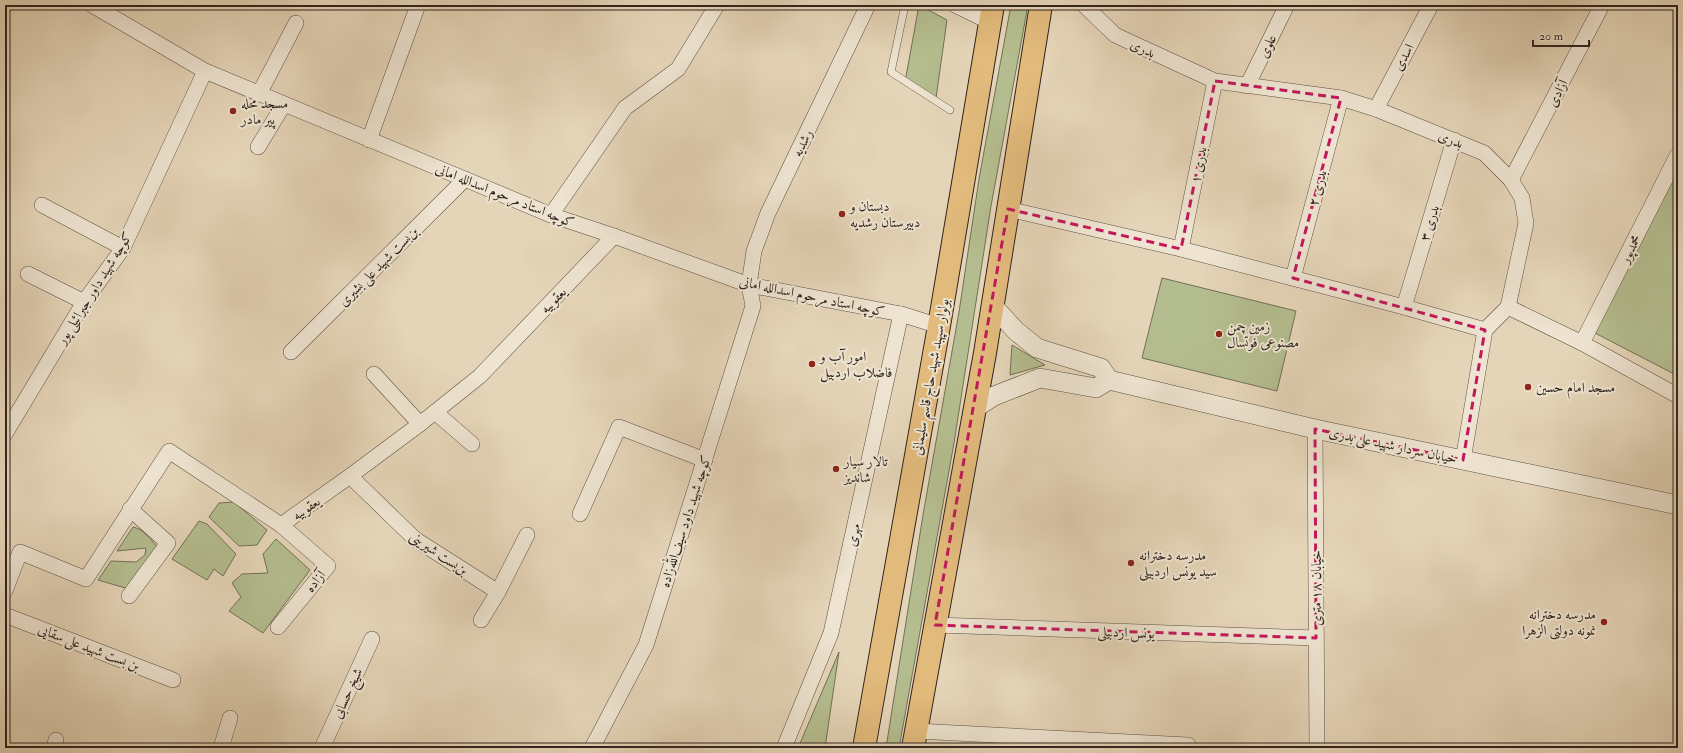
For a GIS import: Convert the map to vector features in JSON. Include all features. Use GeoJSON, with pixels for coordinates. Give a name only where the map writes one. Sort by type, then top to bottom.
{"type":"FeatureCollection","features":[{"type":"Feature","properties":{"kind":"main road"},"geometry":{"type":"LineString","coordinates":[[914,739],[993,306],[1041,5]]}},
{"type":"Feature","properties":{"kind":"main road","name":"بولوار سپهبد شهید حاج قاسم سلیمانی"},"geometry":{"type":"LineString","coordinates":[[864,748],[939,326],[992,13]]}},
{"type":"Feature","properties":{"kind":"street","name":"کوچه استاد مرحوم اسدالله امانی"},"geometry":{"type":"LineString","coordinates":[[92,5],[205,71],[550,215],[749,285],[901,314],[939,326]]}},
{"type":"Feature","properties":{"kind":"street"},"geometry":{"type":"LineString","coordinates":[[369,140],[418,5]]}},
{"type":"Feature","properties":{"kind":"street"},"geometry":{"type":"LineString","coordinates":[[550,215],[625,108],[678,69],[718,5]]}},
{"type":"Feature","properties":{"kind":"street","name":"رشدیه"},"geometry":{"type":"LineString","coordinates":[[749,285],[754,251],[768,213],[868,5]]}},
{"type":"Feature","properties":{"kind":"street"},"geometry":{"type":"LineString","coordinates":[[955,5],[992,13]]}},
{"type":"Feature","properties":{"kind":"street","name":"بدری"},"geometry":{"type":"LineString","coordinates":[[1084,5],[1115,35],[1215,81],[1341,98],[1376,109],[1484,153],[1511,180],[1522,198],[1526,223],[1508,307]]}},
{"type":"Feature","properties":{"kind":"street","name":"علوی"},"geometry":{"type":"LineString","coordinates":[[1247,86],[1287,5]]}},
{"type":"Feature","properties":{"kind":"street","name":"اسدی"},"geometry":{"type":"LineString","coordinates":[[1376,109],[1431,5]]}},
{"type":"Feature","properties":{"kind":"street","name":"آزادی"},"geometry":{"type":"LineString","coordinates":[[1511,180],[1602,5]]}},
{"type":"Feature","properties":{"kind":"street"},"geometry":{"type":"LineString","coordinates":[[259,94],[296,23]]}},
{"type":"Feature","properties":{"kind":"street","name":"کوچه شهید داور جبرائیلی پور"},"geometry":{"type":"LineString","coordinates":[[5,434],[84,302],[123,248],[205,71]]}},
{"type":"Feature","properties":{"kind":"street","name":"بدری ۱"},"geometry":{"type":"LineString","coordinates":[[1181,249],[1215,81]]}},
{"type":"Feature","properties":{"kind":"street","name":"بدری ۲"},"geometry":{"type":"LineString","coordinates":[[1293,278],[1341,98]]}},
{"type":"Feature","properties":{"kind":"street"},"geometry":{"type":"LineString","coordinates":[[258,147],[284,104]]}},
{"type":"Feature","properties":{"kind":"street","name":"بدری ۳"},"geometry":{"type":"LineString","coordinates":[[1404,307],[1454,140]]}},
{"type":"Feature","properties":{"kind":"street","name":"محمدپور"},"geometry":{"type":"LineString","coordinates":[[1582,343],[1678,154]]}},
{"type":"Feature","properties":{"kind":"street","name":"بن‌بست شهید علی بشیری"},"geometry":{"type":"LineString","coordinates":[[291,352],[465,179]]}},
{"type":"Feature","properties":{"kind":"street"},"geometry":{"type":"LineString","coordinates":[[42,205],[123,248]]}},
{"type":"Feature","properties":{"kind":"street"},"geometry":{"type":"LineString","coordinates":[[1008,209],[1181,249],[1404,307],[1485,330]]}},
{"type":"Feature","properties":{"kind":"street","name":"یعقوبیه"},"geometry":{"type":"LineString","coordinates":[[5,591],[20,552],[86,579],[169,451],[281,525],[420,424],[480,376],[612,238]]}},
{"type":"Feature","properties":{"kind":"street"},"geometry":{"type":"LineString","coordinates":[[28,274],[84,302]]}},
{"type":"Feature","properties":{"kind":"street","name":"کوچه شهید داود سیف‌الله‌زاده"},"geometry":{"type":"LineString","coordinates":[[592,748],[646,645],[753,306],[749,285]]}},
{"type":"Feature","properties":{"kind":"street"},"geometry":{"type":"LineString","coordinates":[[975,408],[994,396],[1040,378],[1096,388],[1109,380],[1101,368],[1037,348],[1016,331],[993,306]]}},
{"type":"Feature","properties":{"kind":"street"},"geometry":{"type":"LineString","coordinates":[[1462,460],[1485,330],[1508,307],[1582,343],[1678,396]]}},
{"type":"Feature","properties":{"kind":"street","name":"مهری"},"geometry":{"type":"LineString","coordinates":[[784,748],[831,633],[901,314]]}},
{"type":"Feature","properties":{"kind":"street"},"geometry":{"type":"LineString","coordinates":[[374,374],[420,424]]}},
{"type":"Feature","properties":{"kind":"street","name":"خیابان سردار شهید علی بدری"},"geometry":{"type":"LineString","coordinates":[[1109,380],[1315,429],[1678,505]]}},
{"type":"Feature","properties":{"kind":"street"},"geometry":{"type":"LineString","coordinates":[[435,412],[472,444]]}},
{"type":"Feature","properties":{"kind":"street"},"geometry":{"type":"LineString","coordinates":[[580,514],[619,427],[705,460]]}},
{"type":"Feature","properties":{"kind":"street","name":"خیابان ۱۸ متری"},"geometry":{"type":"LineString","coordinates":[[1315,429],[1317,748]]}},
{"type":"Feature","properties":{"kind":"street","name":"بن‌بست شیرینی"},"geometry":{"type":"LineString","coordinates":[[350,476],[415,539],[498,592]]}},
{"type":"Feature","properties":{"kind":"street"},"geometry":{"type":"LineString","coordinates":[[129,596],[168,543],[130,510]]}},
{"type":"Feature","properties":{"kind":"street","name":"آزاده"},"geometry":{"type":"LineString","coordinates":[[278,627],[328,566],[281,525]]}},
{"type":"Feature","properties":{"kind":"street"},"geometry":{"type":"LineString","coordinates":[[481,620],[498,592],[527,535]]}},
{"type":"Feature","properties":{"kind":"street","name":"بن بست شهید علی سقایی"},"geometry":{"type":"LineString","coordinates":[[5,615],[173,680]]}},
{"type":"Feature","properties":{"kind":"street","name":"یونس اردبیلی"},"geometry":{"type":"LineString","coordinates":[[935,625],[1316,638]]}},
{"type":"Feature","properties":{"kind":"street","name":"شیخ حسابی"},"geometry":{"type":"LineString","coordinates":[[322,748],[372,639]]}},
{"type":"Feature","properties":{"kind":"street"},"geometry":{"type":"LineString","coordinates":[[221,748],[230,718]]}},
{"type":"Feature","properties":{"kind":"street"},"geometry":{"type":"LineString","coordinates":[[914,739],[1188,745],[1188,748]]}},
{"type":"Feature","properties":{"kind":"lane"},"geometry":{"type":"LineString","coordinates":[[904,5],[891,72],[950,110]]}},
{"type":"Feature","properties":{"kind":"highlighted area"},"geometry":{"type":"Polygon","coordinates":[[[1215,81],[1341,98],[1293,278],[1485,330],[1463,460],[1315,429],[1316,638],[935,625],[1008,209],[1181,249],[1215,81]]]}},
{"type":"Feature","properties":{"kind":"green space"},"geometry":{"type":"Polygon","coordinates":[[[919,5],[947,20],[936,98],[905,82],[919,5]]]}},
{"type":"Feature","properties":{"kind":"green space"},"geometry":{"type":"Polygon","coordinates":[[[1011,5],[1028,5],[991,206],[954,443],[899,748],[886,748],[923,515],[959,312],[979,179],[1011,5]]]}},
{"type":"Feature","properties":{"kind":"green space"},"geometry":{"type":"Polygon","coordinates":[[[1678,167],[1678,376],[1595,333],[1678,167]]]}},
{"type":"Feature","properties":{"kind":"green space","name":"زمین چمن مصنوعی فوتسال"},"geometry":{"type":"Polygon","coordinates":[[[1162,278],[1296,311],[1277,391],[1142,358],[1162,278]]]}},
{"type":"Feature","properties":{"kind":"green space"},"geometry":{"type":"Polygon","coordinates":[[[1012,345],[1045,365],[1010,375],[1012,345]]]}},
{"type":"Feature","properties":{"kind":"green space"},"geometry":{"type":"Polygon","coordinates":[[[234,502],[267,530],[257,545],[239,546],[209,517],[219,503],[234,502]]]}},
{"type":"Feature","properties":{"kind":"green space"},"geometry":{"type":"Polygon","coordinates":[[[199,521],[207,524],[236,554],[223,576],[214,569],[207,580],[172,559],[199,521]]]}},
{"type":"Feature","properties":{"kind":"green space"},"geometry":{"type":"Polygon","coordinates":[[[133,527],[144,532],[159,549],[129,589],[98,580],[111,561],[136,562],[145,555],[146,548],[117,551],[133,527]]]}},
{"type":"Feature","properties":{"kind":"green space"},"geometry":{"type":"Polygon","coordinates":[[[276,539],[310,570],[263,633],[229,611],[241,597],[232,583],[242,574],[268,573],[263,554],[276,539]]]}},
{"type":"Feature","properties":{"kind":"green space"},"geometry":{"type":"Polygon","coordinates":[[[839,652],[825,748],[798,748],[839,652]]]}},
{"type":"Feature","properties":{"kind":"place","name":"مسجد محله پیر مادر"},"geometry":{"type":"Point","coordinates":[233,111]}},
{"type":"Feature","properties":{"kind":"place","name":"دبستان و دبیرستان رشدیه"},"geometry":{"type":"Point","coordinates":[842,214]}},
{"type":"Feature","properties":{"kind":"place","name":"زمین چمن مصنوعی فوتسال"},"geometry":{"type":"Point","coordinates":[1219,334]}},
{"type":"Feature","properties":{"kind":"place","name":"امور آب و فاضلاب اردبیل"},"geometry":{"type":"Point","coordinates":[812,364]}},
{"type":"Feature","properties":{"kind":"place","name":"مسجد امام حسین"},"geometry":{"type":"Point","coordinates":[1528,387]}},
{"type":"Feature","properties":{"kind":"place","name":"تالار سیار شاندیز"},"geometry":{"type":"Point","coordinates":[836,469]}},
{"type":"Feature","properties":{"kind":"place","name":"مدرسه دخترانه سید یونس اردبیلی"},"geometry":{"type":"Point","coordinates":[1131,563]}},
{"type":"Feature","properties":{"kind":"place","name":"مدرسه دخترانه نمونه دولتی الزهرا"},"geometry":{"type":"Point","coordinates":[1604,622]}}]}
